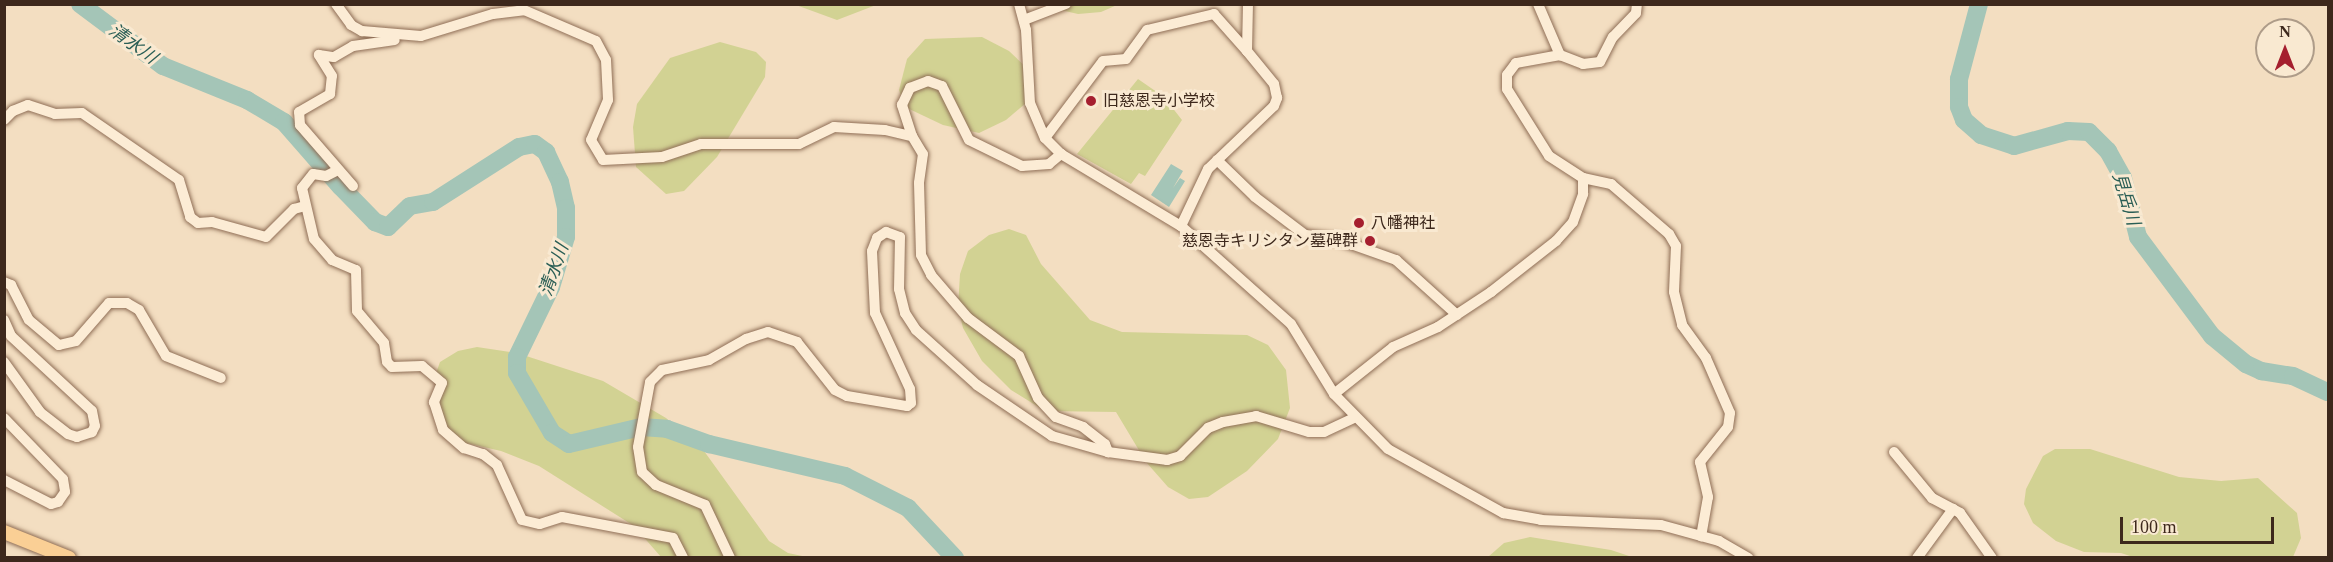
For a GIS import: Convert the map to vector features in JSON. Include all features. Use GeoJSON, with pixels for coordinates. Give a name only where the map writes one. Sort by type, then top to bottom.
{"type":"FeatureCollection","features":[{"type":"Feature","properties":{"kind":"main road"},"geometry":{"type":"LineString","coordinates":[[4,532],[69,558]]}},
{"type":"Feature","properties":{"kind":"street"},"geometry":{"type":"LineString","coordinates":[[336,4],[356,29],[421,36]]}},
{"type":"Feature","properties":{"kind":"street"},"geometry":{"type":"LineString","coordinates":[[1019,4],[1024,20],[1030,103],[1045,138],[1061,154],[1181,226],[1291,324],[1334,394],[1354,418],[1410,463],[1503,513],[1541,520],[1643,522],[1701,536],[1733,554],[1748,558]]}},
{"type":"Feature","properties":{"kind":"street"},"geometry":{"type":"LineString","coordinates":[[1024,20],[1066,4]]}},
{"type":"Feature","properties":{"kind":"street"},"geometry":{"type":"LineString","coordinates":[[1247,51],[1248,4]]}},
{"type":"Feature","properties":{"kind":"street"},"geometry":{"type":"LineString","coordinates":[[1538,4],[1560,55]]}},
{"type":"Feature","properties":{"kind":"street"},"geometry":{"type":"LineString","coordinates":[[1637,4],[1636,13],[1613,37],[1600,62],[1583,64],[1560,55],[1516,63],[1510,69],[1506,82],[1543,148],[1566,170],[1582,178],[1611,184],[1669,234],[1676,246],[1674,292],[1683,325],[1706,358],[1730,413],[1728,427],[1700,462],[1708,497],[1701,536]]}},
{"type":"Feature","properties":{"kind":"street"},"geometry":{"type":"LineString","coordinates":[[353,186],[332,173],[298,118],[302,107],[325,98],[331,90],[332,76],[318,57],[334,57],[353,46],[384,39],[413,40],[494,14],[524,10],[596,41],[606,60],[608,100],[591,140],[603,160],[662,157],[701,144],[799,144],[834,127],[885,130],[912,136]]}},
{"type":"Feature","properties":{"kind":"street"},"geometry":{"type":"LineString","coordinates":[[1045,138],[1103,61],[1126,59],[1147,30],[1214,14],[1274,84],[1277,98],[1274,106],[1217,160],[1202,179],[1181,226]]}},
{"type":"Feature","properties":{"kind":"street"},"geometry":{"type":"LineString","coordinates":[[1061,154],[1049,164],[1022,166],[969,140],[942,86],[928,81],[910,88],[902,105],[912,136],[923,154],[919,183],[921,255],[931,275],[969,318],[1019,356],[1038,398],[1056,417],[1083,428],[1105,444],[1108,452]]}},
{"type":"Feature","properties":{"kind":"street"},"geometry":{"type":"LineString","coordinates":[[4,120],[14,111],[28,105],[55,114],[82,113],[179,180],[190,217],[198,223],[212,222],[266,237],[294,209],[305,206]]}},
{"type":"Feature","properties":{"kind":"street"},"geometry":{"type":"LineString","coordinates":[[1217,160],[1255,197],[1305,235],[1337,239],[1396,260],[1457,315]]}},
{"type":"Feature","properties":{"kind":"street"},"geometry":{"type":"LineString","coordinates":[[332,173],[316,172],[303,185],[305,206],[322,251],[356,270],[357,311],[384,343],[387,362],[392,367],[422,366],[442,383],[435,402],[443,430],[464,448],[483,454],[497,465],[522,520],[540,524],[562,517],[673,538],[683,558]]}},
{"type":"Feature","properties":{"kind":"street"},"geometry":{"type":"LineString","coordinates":[[1334,394],[1393,347],[1457,315],[1556,241],[1573,222],[1582,194],[1582,178]]}},
{"type":"Feature","properties":{"kind":"street"},"geometry":{"type":"LineString","coordinates":[[730,558],[711,511],[697,500],[647,479],[642,472],[638,447],[650,382],[662,370],[709,360],[746,339],[768,332],[797,342],[835,390],[847,396],[907,406],[911,403],[910,389],[874,313],[872,251],[877,238],[894,232],[900,237],[899,289],[906,313],[916,330],[977,385],[1052,436],[1108,452],[1167,460],[1180,456],[1208,428],[1223,422],[1256,416],[1317,432],[1354,418]]}},
{"type":"Feature","properties":{"kind":"street"},"geometry":{"type":"LineString","coordinates":[[4,282],[11,285],[29,320],[59,345],[76,341],[109,303],[127,303],[139,310],[166,356],[221,378]]}},
{"type":"Feature","properties":{"kind":"street"},"geometry":{"type":"LineString","coordinates":[[4,320],[11,336],[92,411],[95,426],[92,432],[78,437],[68,434],[49,419],[4,362]]}},
{"type":"Feature","properties":{"kind":"street"},"geometry":{"type":"LineString","coordinates":[[4,418],[63,479],[65,492],[58,502],[51,504],[4,480]]}},
{"type":"Feature","properties":{"kind":"street"},"geometry":{"type":"LineString","coordinates":[[1894,452],[1932,498],[1960,513],[1992,558]]}},
{"type":"Feature","properties":{"kind":"street"},"geometry":{"type":"LineString","coordinates":[[1917,558],[1953,509]]}},
{"type":"Feature","properties":{"kind":"green space"},"geometry":{"type":"Polygon","coordinates":[[[796,4],[876,5],[837,20],[796,4]]]}},
{"type":"Feature","properties":{"kind":"green space"},"geometry":{"type":"Polygon","coordinates":[[[1039,5],[1117,5],[1101,12],[1078,14],[1039,5]]]}},
{"type":"Feature","properties":{"kind":"green space"},"geometry":{"type":"Polygon","coordinates":[[[982,37],[1009,51],[1028,69],[1026,103],[1006,120],[979,133],[943,125],[905,107],[899,90],[907,59],[925,39],[982,37]]]}},
{"type":"Feature","properties":{"kind":"green space"},"geometry":{"type":"Polygon","coordinates":[[[720,42],[756,52],[766,62],[765,77],[717,157],[684,191],[666,194],[636,167],[633,127],[637,104],[670,58],[720,42]]]}},
{"type":"Feature","properties":{"kind":"green space"},"geometry":{"type":"Polygon","coordinates":[[[1138,79],[1164,97],[1182,120],[1145,176],[1139,173],[1131,184],[1077,154],[1138,79]]]}},
{"type":"Feature","properties":{"kind":"green space"},"geometry":{"type":"Polygon","coordinates":[[[1009,229],[1026,235],[1041,264],[1090,320],[1122,332],[1247,335],[1268,345],[1286,370],[1290,408],[1278,439],[1247,471],[1208,497],[1189,499],[1168,487],[1146,462],[1116,412],[1045,411],[1011,390],[982,361],[963,328],[958,307],[960,274],[968,251],[989,235],[1009,229]]]}},
{"type":"Feature","properties":{"kind":"green space"},"geometry":{"type":"Polygon","coordinates":[[[477,347],[517,353],[603,381],[666,418],[704,451],[769,541],[788,553],[807,557],[661,557],[634,526],[539,466],[501,451],[462,442],[445,427],[434,379],[440,362],[458,351],[477,347]]]}},
{"type":"Feature","properties":{"kind":"green space"},"geometry":{"type":"Polygon","coordinates":[[[2055,449],[2090,449],[2179,477],[2221,481],[2258,478],[2297,513],[2301,538],[2293,557],[2133,557],[2121,553],[2084,552],[2056,541],[2033,523],[2024,504],[2026,489],[2043,456],[2055,449]]]}},
{"type":"Feature","properties":{"kind":"green space"},"geometry":{"type":"Polygon","coordinates":[[[1530,537],[1611,550],[1632,557],[1488,557],[1504,543],[1530,537]]]}},
{"type":"Feature","properties":{"kind":"shaded area"},"geometry":{"type":"Polygon","coordinates":[[[1171,164],[1183,171],[1173,188],[1180,178],[1185,181],[1169,207],[1151,195],[1171,164]]]}},
{"type":"Feature","properties":{"kind":"waterway","name":"清水川"},"geometry":{"type":"LineString","coordinates":[[80,4],[163,66],[247,100],[284,122],[375,222],[388,227],[410,206],[433,202],[519,147],[535,144],[546,152],[560,182],[566,208],[566,237],[551,287],[517,357],[517,373],[552,433],[569,444],[641,427],[667,429],[709,444],[845,476],[908,508],[955,558]]}},
{"type":"Feature","properties":{"kind":"waterway","name":"見岳川"},"geometry":{"type":"LineString","coordinates":[[1979,4],[1959,79],[1959,107],[1964,120],[1981,135],[2014,146],[2068,131],[2089,132],[2108,151],[2123,178],[2138,237],[2212,336],[2246,364],[2261,371],[2293,376],[2328,392]]}},
{"type":"Feature","properties":{"kind":"place","name":"旧慈恩寺小学校"},"geometry":{"type":"Point","coordinates":[1091,101]}},
{"type":"Feature","properties":{"kind":"place","name":"八幡神社"},"geometry":{"type":"Point","coordinates":[1359,223]}},
{"type":"Feature","properties":{"kind":"place","name":"慈恩寺キリシタン墓碑群"},"geometry":{"type":"Point","coordinates":[1370,241]}}]}
